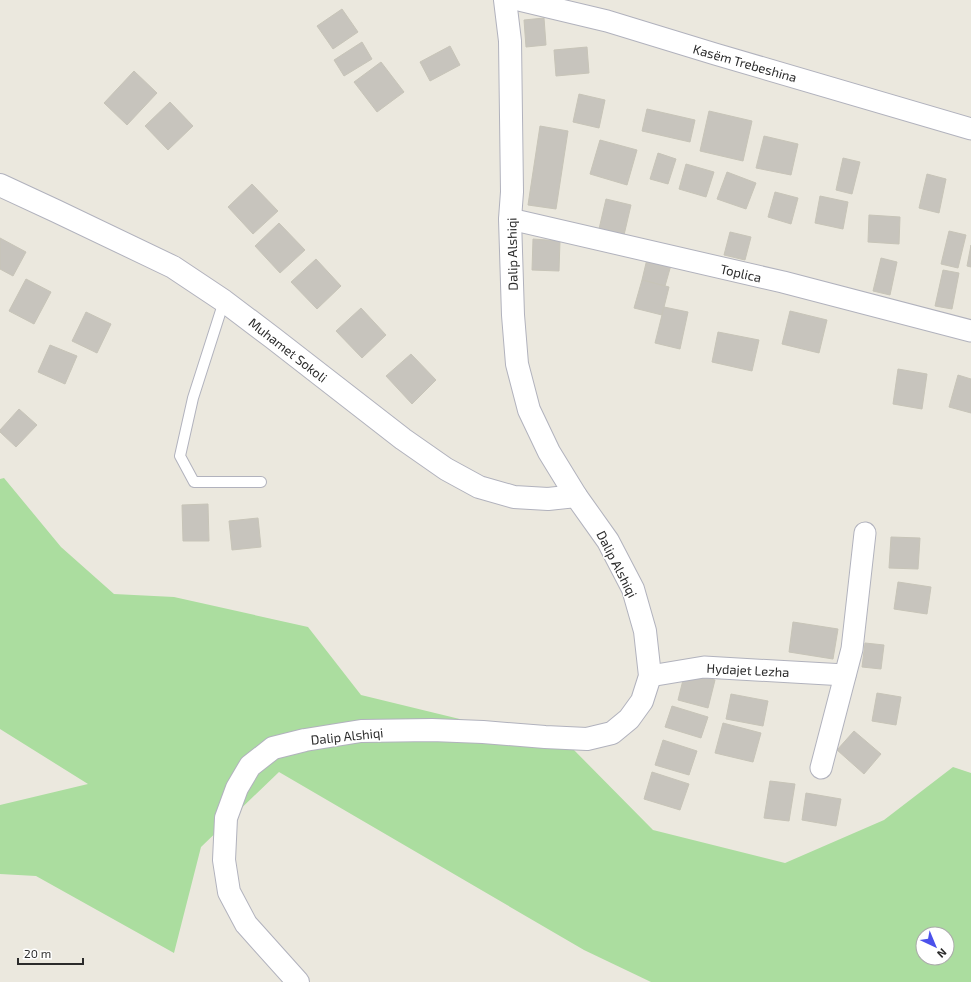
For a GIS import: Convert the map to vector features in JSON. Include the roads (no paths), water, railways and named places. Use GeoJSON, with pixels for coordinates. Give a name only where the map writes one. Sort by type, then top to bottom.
{"type":"FeatureCollection","features":[{"type":"Feature","properties":{"kind":"street","name":"Dalip Alshiqi"},"geometry":{"type":"LineString","coordinates":[[298,982],[246,924],[229,892],[224,860],[226,818],[237,788],[250,766],[273,748],[305,740],[361,732],[432,730],[587,739],[612,734],[628,719],[642,701],[650,676],[645,631],[633,589],[608,541],[576,496],[549,452],[529,410],[517,364],[513,315],[510,219],[512,192],[510,41],[506,0]]}},
{"type":"Feature","properties":{"kind":"street","name":"Kasëm Trebeshina"},"geometry":{"type":"LineString","coordinates":[[519,0],[607,21],[971,129]]}},
{"type":"Feature","properties":{"kind":"street","name":"Muhamet Sokoli"},"geometry":{"type":"LineString","coordinates":[[0,185],[174,267],[224,301],[402,440],[446,469],[479,487],[514,497],[548,499],[576,496]]}},
{"type":"Feature","properties":{"kind":"street","name":"Toplica"},"geometry":{"type":"LineString","coordinates":[[510,219],[783,282],[971,331]]}},
{"type":"Feature","properties":{"kind":"street"},"geometry":{"type":"LineString","coordinates":[[821,768],[852,649],[865,533]]}},
{"type":"Feature","properties":{"kind":"street","name":"Hydajet Lezha"},"geometry":{"type":"LineString","coordinates":[[650,676],[704,667],[845,675]]}},
{"type":"Feature","properties":{"kind":"lane"},"geometry":{"type":"LineString","coordinates":[[224,301],[193,398],[180,456],[194,482],[261,482]]}}]}
